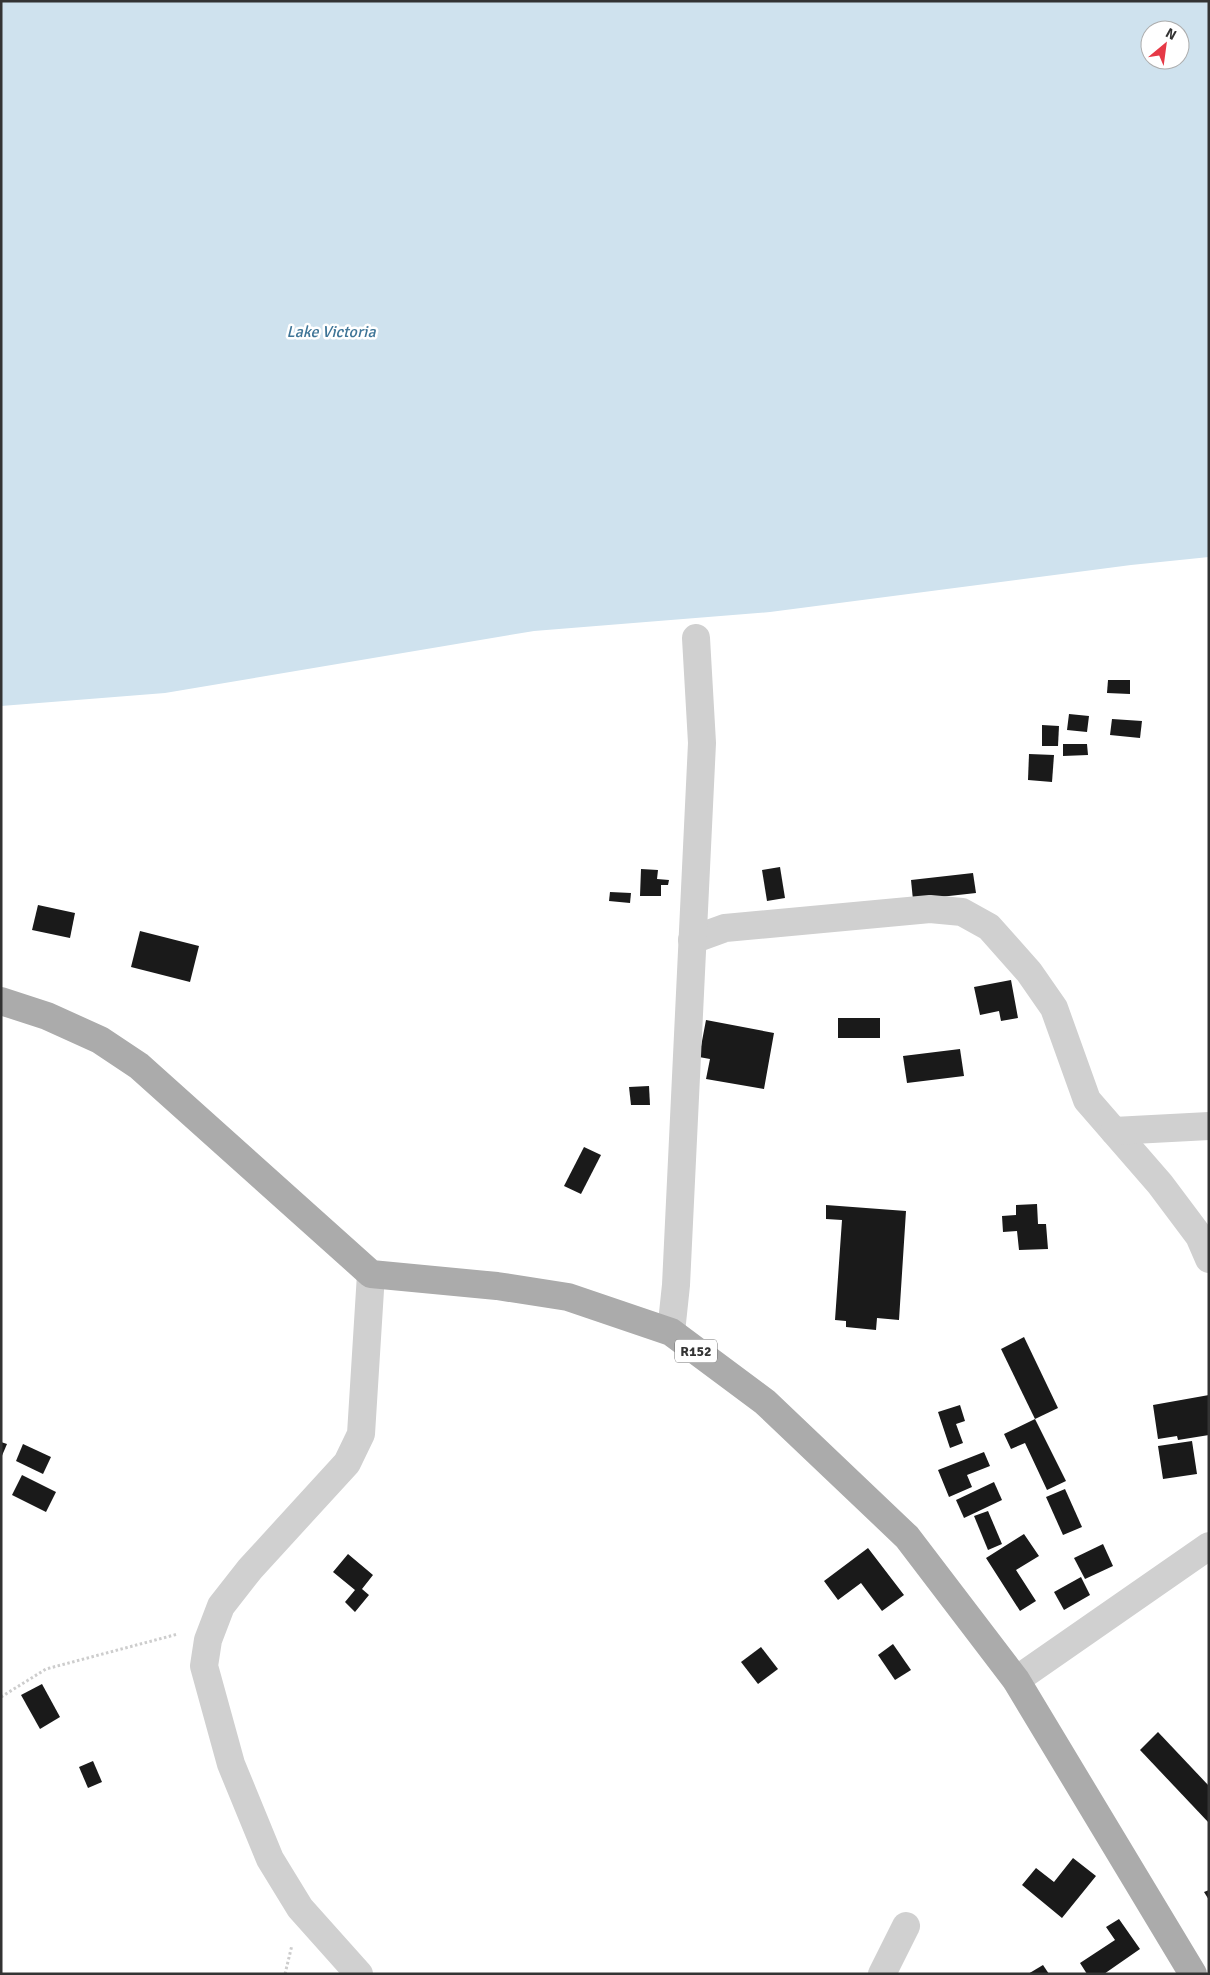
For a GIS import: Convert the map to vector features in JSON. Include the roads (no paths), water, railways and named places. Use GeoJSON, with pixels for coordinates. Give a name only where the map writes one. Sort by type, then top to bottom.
{"type":"FeatureCollection","features":[{"type":"Feature","properties":{"kind":"main road"},"geometry":{"type":"LineString","coordinates":[[1,1001],[47,1016],[100,1040],[139,1066],[371,1274]]}},
{"type":"Feature","properties":{"kind":"main road","name":"R152"},"geometry":{"type":"LineString","coordinates":[[371,1274],[497,1286],[568,1297],[671,1332],[765,1402],[906,1537],[1016,1680],[1193,1974]]}},
{"type":"Feature","properties":{"kind":"street"},"geometry":{"type":"LineString","coordinates":[[671,1332],[676,1285],[702,743],[696,638]]}},
{"type":"Feature","properties":{"kind":"street"},"geometry":{"type":"LineString","coordinates":[[692,940],[714,930],[735,927],[930,908],[962,912],[990,927],[1046,994],[1054,1008],[1087,1100],[1160,1184],[1199,1236],[1209,1259]]}},
{"type":"Feature","properties":{"kind":"street"},"geometry":{"type":"LineString","coordinates":[[1114,1131],[1209,1126]]}},
{"type":"Feature","properties":{"kind":"street"},"geometry":{"type":"LineString","coordinates":[[359,1974],[300,1908],[270,1859],[231,1764],[204,1666],[213,1624],[221,1606],[250,1569],[347,1463],[361,1434],[371,1274]]}},
{"type":"Feature","properties":{"kind":"street"},"geometry":{"type":"LineString","coordinates":[[1016,1680],[1209,1546]]}},
{"type":"Feature","properties":{"kind":"street"},"geometry":{"type":"LineString","coordinates":[[882,1974],[906,1926]]}},
{"type":"Feature","properties":{"kind":"water","name":"Lake Victoria"},"geometry":{"type":"Polygon","coordinates":[[[1,1],[1209,1],[1209,557],[1131,565],[770,612],[534,631],[165,693],[1,706],[1,1]]]}}]}
